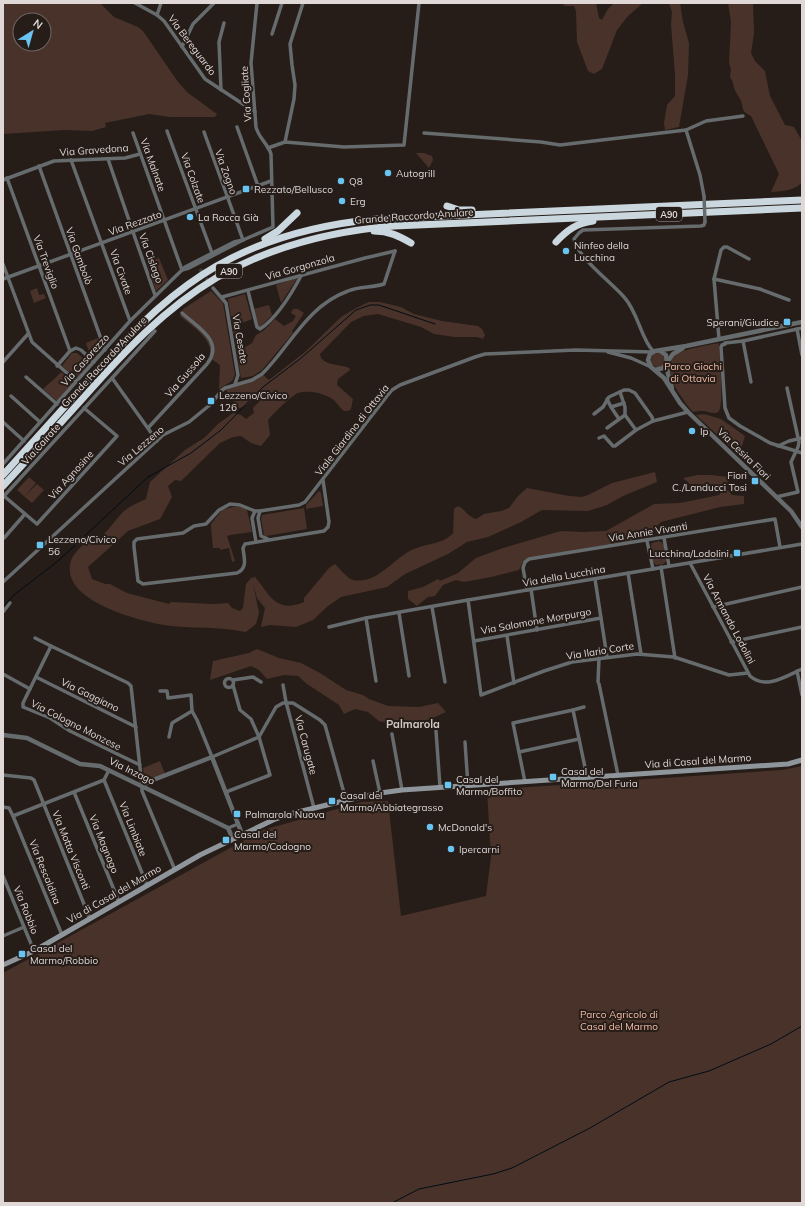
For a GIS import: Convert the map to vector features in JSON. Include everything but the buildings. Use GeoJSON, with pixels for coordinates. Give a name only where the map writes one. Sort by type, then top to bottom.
{"type":"FeatureCollection","features":[{"type":"Feature","properties":{"kind":"highway","name":"Grande Raccordo Anulare"},"geometry":{"type":"LineString","coordinates":[[3,475],[140,325],[178,291],[229,259],[278,239],[329,225],[376,219],[802,200]]}},
{"type":"Feature","properties":{"kind":"highway"},"geometry":{"type":"LineString","coordinates":[[447,206],[459,210],[489,210],[502,213]]}},
{"type":"Feature","properties":{"kind":"highway","name":"Grande Raccordo Anulare"},"geometry":{"type":"LineString","coordinates":[[3,486],[134,342],[152,325],[185,298],[217,277],[275,250],[319,237],[352,230],[406,225],[802,208]]}},
{"type":"Feature","properties":{"kind":"highway"},"geometry":{"type":"LineString","coordinates":[[229,259],[241,250],[276,233],[297,213]]}},
{"type":"Feature","properties":{"kind":"highway"},"geometry":{"type":"LineString","coordinates":[[556,242],[572,228],[582,223],[638,215]]}},
{"type":"Feature","properties":{"kind":"highway"},"geometry":{"type":"LineString","coordinates":[[352,230],[388,232],[412,243]]}},
{"type":"Feature","properties":{"kind":"main road","name":"Via di Casal del Marmo"},"geometry":{"type":"LineString","coordinates":[[3,965],[34,951],[147,885],[242,834],[278,818],[314,808],[380,793],[402,790],[788,764],[802,760]]}},
{"type":"Feature","properties":{"kind":"street","name":"Via Bereguardo"},"geometry":{"type":"LineString","coordinates":[[135,3],[157,14],[165,22],[204,78],[255,112]]}},
{"type":"Feature","properties":{"kind":"street"},"geometry":{"type":"LineString","coordinates":[[157,14],[160,3]]}},
{"type":"Feature","properties":{"kind":"street"},"geometry":{"type":"LineString","coordinates":[[182,46],[193,24],[214,3]]}},
{"type":"Feature","properties":{"kind":"street","name":"Via Cogliate"},"geometry":{"type":"LineString","coordinates":[[257,3],[251,64],[257,131],[268,148],[271,157],[272,228]]}},
{"type":"Feature","properties":{"kind":"street"},"geometry":{"type":"LineString","coordinates":[[272,34],[282,3]]}},
{"type":"Feature","properties":{"kind":"street"},"geometry":{"type":"LineString","coordinates":[[285,142],[294,99],[295,85],[290,44],[303,3]]}},
{"type":"Feature","properties":{"kind":"street"},"geometry":{"type":"LineString","coordinates":[[268,148],[285,142],[344,147],[404,145],[419,3]]}},
{"type":"Feature","properties":{"kind":"street"},"geometry":{"type":"LineString","coordinates":[[221,90],[219,42],[224,23]]}},
{"type":"Feature","properties":{"kind":"street"},"geometry":{"type":"LineString","coordinates":[[424,133],[541,142],[560,145],[686,130],[706,121],[743,116]]}},
{"type":"Feature","properties":{"kind":"street"},"geometry":{"type":"LineString","coordinates":[[237,127],[258,186]]}},
{"type":"Feature","properties":{"kind":"street"},"geometry":{"type":"LineString","coordinates":[[667,363],[665,353],[655,351],[649,346],[626,298],[583,256],[576,246],[574,239],[579,232],[583,230],[704,225],[704,196],[700,175],[686,130]]}},
{"type":"Feature","properties":{"kind":"street","name":"Via Colzate"},"geometry":{"type":"LineString","coordinates":[[168,131],[212,253]]}},
{"type":"Feature","properties":{"kind":"street","name":"Via Zogno"},"geometry":{"type":"LineString","coordinates":[[204,132],[243,240]]}},
{"type":"Feature","properties":{"kind":"street","name":"Via Malnate"},"geometry":{"type":"LineString","coordinates":[[133,133],[182,270]]}},
{"type":"Feature","properties":{"kind":"street","name":"Via Gravedona"},"geometry":{"type":"LineString","coordinates":[[5,179],[54,161],[125,158],[140,154]]}},
{"type":"Feature","properties":{"kind":"street","name":"Via Cislago"},"geometry":{"type":"LineString","coordinates":[[108,159],[132,232],[156,295]]}},
{"type":"Feature","properties":{"kind":"street","name":"Via Civate"},"geometry":{"type":"LineString","coordinates":[[71,160],[130,321]]}},
{"type":"Feature","properties":{"kind":"street","name":"Via Gambolò"},"geometry":{"type":"LineString","coordinates":[[39,166],[105,350]]}},
{"type":"Feature","properties":{"kind":"street","name":"Via Treviglio"},"geometry":{"type":"LineString","coordinates":[[5,179],[70,351]]}},
{"type":"Feature","properties":{"kind":"street","name":"Via Rezzato"},"geometry":{"type":"LineString","coordinates":[[3,279],[272,181]]}},
{"type":"Feature","properties":{"kind":"street","name":"Via Casorezzo"},"geometry":{"type":"LineString","coordinates":[[182,270],[198,264],[243,240],[272,228]]}},
{"type":"Feature","properties":{"kind":"street","name":"Via Casorezzo"},"geometry":{"type":"LineString","coordinates":[[3,464],[130,321],[188,264],[234,242],[243,240]]}},
{"type":"Feature","properties":{"kind":"street"},"geometry":{"type":"LineString","coordinates":[[725,344],[722,339],[714,279],[721,250],[724,247],[727,247],[750,259]]}},
{"type":"Feature","properties":{"kind":"street","name":"Via Gorgonzola"},"geometry":{"type":"LineString","coordinates":[[222,297],[248,291],[302,274],[395,251]]}},
{"type":"Feature","properties":{"kind":"street","name":"Via Lezzeno"},"geometry":{"type":"LineString","coordinates":[[3,582],[166,433],[190,422],[211,404],[223,389],[235,384],[252,380],[262,374],[307,318],[331,299],[344,292],[359,287],[384,284],[395,251]]}},
{"type":"Feature","properties":{"kind":"street"},"geometry":{"type":"LineString","coordinates":[[3,264],[28,334],[33,343],[57,366],[77,382]]}},
{"type":"Feature","properties":{"kind":"street"},"geometry":{"type":"LineString","coordinates":[[198,264],[200,269]]}},
{"type":"Feature","properties":{"kind":"street"},"geometry":{"type":"LineString","coordinates":[[248,291],[258,329],[262,328],[273,318],[297,284],[302,274]]}},
{"type":"Feature","properties":{"kind":"street"},"geometry":{"type":"LineString","coordinates":[[714,279],[760,289],[789,300]]}},
{"type":"Feature","properties":{"kind":"street"},"geometry":{"type":"LineString","coordinates":[[213,288],[222,297]]}},
{"type":"Feature","properties":{"kind":"street","name":"Via Cesate"},"geometry":{"type":"LineString","coordinates":[[222,297],[226,303],[238,375],[235,384]]}},
{"type":"Feature","properties":{"kind":"street","name":"Via Gussola"},"geometry":{"type":"LineString","coordinates":[[148,428],[207,364],[213,354],[213,344],[210,338],[182,313]]}},
{"type":"Feature","properties":{"kind":"street"},"geometry":{"type":"LineString","coordinates":[[686,346],[673,354],[662,369],[653,368],[648,360],[649,356],[655,351],[802,322]]}},
{"type":"Feature","properties":{"kind":"street"},"geometry":{"type":"LineString","coordinates":[[774,328],[781,333]]}},
{"type":"Feature","properties":{"kind":"street"},"geometry":{"type":"LineString","coordinates":[[802,328],[725,344],[721,347],[725,408],[727,415],[740,426],[762,439],[778,446],[802,453]]}},
{"type":"Feature","properties":{"kind":"street"},"geometry":{"type":"LineString","coordinates":[[797,329],[802,355]]}},
{"type":"Feature","properties":{"kind":"street","name":"Via Cairate"},"geometry":{"type":"LineString","coordinates":[[4,496],[155,331]]}},
{"type":"Feature","properties":{"kind":"street"},"geometry":{"type":"LineString","coordinates":[[3,362],[28,334]]}},
{"type":"Feature","properties":{"kind":"street"},"geometry":{"type":"LineString","coordinates":[[743,341],[751,382]]}},
{"type":"Feature","properties":{"kind":"street"},"geometry":{"type":"LineString","coordinates":[[57,366],[70,351],[75,348],[78,348],[94,362]]}},
{"type":"Feature","properties":{"kind":"street","name":"Viale Giardino di Ottavia"},"geometry":{"type":"LineString","coordinates":[[256,542],[246,544],[243,547],[245,564],[239,573],[143,584],[138,581],[134,547],[134,542],[137,539],[183,533],[194,526],[206,524],[219,510],[230,504],[240,504],[260,512],[302,504],[323,480],[387,396],[400,384],[482,354],[576,350],[655,351]]}},
{"type":"Feature","properties":{"kind":"street","name":"Viale Giardino di Ottavia"},"geometry":{"type":"LineString","coordinates":[[605,351],[631,358],[653,368]]}},
{"type":"Feature","properties":{"kind":"street","name":"Via Cesira Fiori"},"geometry":{"type":"LineString","coordinates":[[667,363],[668,374],[674,393]]}},
{"type":"Feature","properties":{"kind":"street","name":"Via Cesira Fiori"},"geometry":{"type":"LineString","coordinates":[[653,368],[664,378],[688,412],[794,515],[802,528]]}},
{"type":"Feature","properties":{"kind":"street"},"geometry":{"type":"LineString","coordinates":[[26,377],[57,404]]}},
{"type":"Feature","properties":{"kind":"street"},"geometry":{"type":"LineString","coordinates":[[112,378],[157,441]]}},
{"type":"Feature","properties":{"kind":"street"},"geometry":{"type":"LineString","coordinates":[[776,497],[798,492],[791,462],[800,438],[788,388]]}},
{"type":"Feature","properties":{"kind":"street"},"geometry":{"type":"LineString","coordinates":[[594,414],[603,407],[606,399],[620,392],[629,390],[636,394],[652,417],[653,421]]}},
{"type":"Feature","properties":{"kind":"street"},"geometry":{"type":"LineString","coordinates":[[620,392],[624,403],[624,415],[636,430]]}},
{"type":"Feature","properties":{"kind":"street"},"geometry":{"type":"LineString","coordinates":[[11,396],[40,422]]}},
{"type":"Feature","properties":{"kind":"street"},"geometry":{"type":"LineString","coordinates":[[606,399],[619,419]]}},
{"type":"Feature","properties":{"kind":"street"},"geometry":{"type":"LineString","coordinates":[[611,407],[624,403]]}},
{"type":"Feature","properties":{"kind":"street","name":"Via Agnosine"},"geometry":{"type":"LineString","coordinates":[[4,496],[37,524],[117,436],[84,408]]}},
{"type":"Feature","properties":{"kind":"street"},"geometry":{"type":"LineString","coordinates":[[599,438],[604,436],[610,444],[615,446],[636,430],[653,421],[688,412]]}},
{"type":"Feature","properties":{"kind":"street"},"geometry":{"type":"LineString","coordinates":[[607,428],[624,415]]}},
{"type":"Feature","properties":{"kind":"street"},"geometry":{"type":"LineString","coordinates":[[3,422],[24,441]]}},
{"type":"Feature","properties":{"kind":"street"},"geometry":{"type":"LineString","coordinates":[[778,446],[800,438]]}},
{"type":"Feature","properties":{"kind":"street"},"geometry":{"type":"LineString","coordinates":[[3,457],[7,460]]}},
{"type":"Feature","properties":{"kind":"street"},"geometry":{"type":"LineString","coordinates":[[255,511],[252,518],[256,542],[325,530],[328,527],[329,522],[323,491],[323,480]]}},
{"type":"Feature","properties":{"kind":"street"},"geometry":{"type":"LineString","coordinates":[[316,488],[323,491]]}},
{"type":"Feature","properties":{"kind":"street"},"geometry":{"type":"LineString","coordinates":[[260,512],[258,518],[261,536],[268,539]]}},
{"type":"Feature","properties":{"kind":"street"},"geometry":{"type":"LineString","coordinates":[[4,538],[25,514]]}},
{"type":"Feature","properties":{"kind":"street","name":"Via Annie Vivanti"},"geometry":{"type":"LineString","coordinates":[[529,590],[523,568],[524,563],[527,560],[775,519],[780,547]]}},
{"type":"Feature","properties":{"kind":"street"},"geometry":{"type":"LineString","coordinates":[[664,538],[669,566]]}},
{"type":"Feature","properties":{"kind":"street"},"geometry":{"type":"LineString","coordinates":[[648,541],[653,569]]}},
{"type":"Feature","properties":{"kind":"street","name":"Via della Lucchina"},"geometry":{"type":"LineString","coordinates":[[329,627],[366,618],[468,600],[802,544]]}},
{"type":"Feature","properties":{"kind":"street","name":"Via Armando Lodolini"},"geometry":{"type":"LineString","coordinates":[[690,563],[748,673],[755,680],[765,682],[780,679],[802,669]]}},
{"type":"Feature","properties":{"kind":"street"},"geometry":{"type":"LineString","coordinates":[[661,567],[675,658]]}},
{"type":"Feature","properties":{"kind":"street"},"geometry":{"type":"LineString","coordinates":[[628,573],[641,654]]}},
{"type":"Feature","properties":{"kind":"street"},"geometry":{"type":"LineString","coordinates":[[595,579],[607,657]]}},
{"type":"Feature","properties":{"kind":"street"},"geometry":{"type":"LineString","coordinates":[[713,607],[802,586]]}},
{"type":"Feature","properties":{"kind":"street"},"geometry":{"type":"LineString","coordinates":[[529,590],[537,630]]}},
{"type":"Feature","properties":{"kind":"street"},"geometry":{"type":"LineString","coordinates":[[468,600],[474,641]]}},
{"type":"Feature","properties":{"kind":"street"},"geometry":{"type":"LineString","coordinates":[[3,612],[10,603]]}},
{"type":"Feature","properties":{"kind":"street"},"geometry":{"type":"LineString","coordinates":[[432,607],[445,682]]}},
{"type":"Feature","properties":{"kind":"street"},"geometry":{"type":"LineString","coordinates":[[399,613],[409,676]]}},
{"type":"Feature","properties":{"kind":"street"},"geometry":{"type":"LineString","coordinates":[[366,618],[376,681]]}},
{"type":"Feature","properties":{"kind":"street","name":"Via Salomone Morpurgo"},"geometry":{"type":"LineString","coordinates":[[474,641],[601,618]]}},
{"type":"Feature","properties":{"kind":"street"},"geometry":{"type":"LineString","coordinates":[[731,642],[802,627]]}},
{"type":"Feature","properties":{"kind":"street"},"geometry":{"type":"LineString","coordinates":[[506,636],[514,683]]}},
{"type":"Feature","properties":{"kind":"street","name":"Via Cologno Monzese"},"geometry":{"type":"LineString","coordinates":[[35,638],[130,685],[132,688],[142,793],[174,870]]}},
{"type":"Feature","properties":{"kind":"street","name":"Via Ilario Corte"},"geometry":{"type":"LineString","coordinates":[[474,641],[481,695],[544,671],[570,663],[598,658],[641,654],[675,658],[729,676],[748,673]]}},
{"type":"Feature","properties":{"kind":"street","name":"Via Cologno Monzese"},"geometry":{"type":"LineString","coordinates":[[51,646],[23,704],[25,708],[52,719],[70,731],[140,766]]}},
{"type":"Feature","properties":{"kind":"street"},"geometry":{"type":"LineString","coordinates":[[598,658],[599,683],[618,775]]}},
{"type":"Feature","properties":{"kind":"street"},"geometry":{"type":"LineString","coordinates":[[797,671],[802,695]]}},
{"type":"Feature","properties":{"kind":"street"},"geometry":{"type":"LineString","coordinates":[[3,674],[30,689]]}},
{"type":"Feature","properties":{"kind":"street"},"geometry":{"type":"LineString","coordinates":[[233,686],[229,687],[225,684],[227,679],[233,680],[252,677],[261,682]]}},
{"type":"Feature","properties":{"kind":"street","name":"Via Gaggiano"},"geometry":{"type":"LineString","coordinates":[[36,678],[136,727]]}},
{"type":"Feature","properties":{"kind":"street"},"geometry":{"type":"LineString","coordinates":[[226,792],[270,775],[259,737],[251,719],[240,710],[233,686],[233,680]]}},
{"type":"Feature","properties":{"kind":"street","name":"Via Carugate"},"geometry":{"type":"LineString","coordinates":[[283,686],[314,808]]}},
{"type":"Feature","properties":{"kind":"street"},"geometry":{"type":"LineString","coordinates":[[160,691],[166,691],[168,698],[191,695],[192,711],[197,720],[242,834]]}},
{"type":"Feature","properties":{"kind":"street"},"geometry":{"type":"LineString","coordinates":[[142,786],[148,782],[259,737],[275,708],[279,704],[292,702],[325,725],[346,800]]}},
{"type":"Feature","properties":{"kind":"street"},"geometry":{"type":"LineString","coordinates":[[525,782],[513,723],[584,707]]}},
{"type":"Feature","properties":{"kind":"street"},"geometry":{"type":"LineString","coordinates":[[573,710],[587,777]]}},
{"type":"Feature","properties":{"kind":"street"},"geometry":{"type":"LineString","coordinates":[[169,737],[172,723],[192,711]]}},
{"type":"Feature","properties":{"kind":"street"},"geometry":{"type":"LineString","coordinates":[[436,731],[440,787]]}},
{"type":"Feature","properties":{"kind":"street"},"geometry":{"type":"LineString","coordinates":[[392,734],[402,790]]}},
{"type":"Feature","properties":{"kind":"street","name":"Via Inzago"},"geometry":{"type":"LineString","coordinates":[[3,735],[27,738],[80,764],[98,765],[228,828]]}},
{"type":"Feature","properties":{"kind":"street"},"geometry":{"type":"LineString","coordinates":[[519,752],[579,739]]}},
{"type":"Feature","properties":{"kind":"street"},"geometry":{"type":"LineString","coordinates":[[465,742],[468,786]]}},
{"type":"Feature","properties":{"kind":"street"},"geometry":{"type":"LineString","coordinates":[[373,760],[380,793]]}},
{"type":"Feature","properties":{"kind":"street"},"geometry":{"type":"LineString","coordinates":[[3,807],[10,808],[13,816],[104,780],[109,770]]}},
{"type":"Feature","properties":{"kind":"street","name":"Via Motta Visconti"},"geometry":{"type":"LineString","coordinates":[[3,775],[32,778],[42,800],[46,803],[46,809],[90,919]]}},
{"type":"Feature","properties":{"kind":"street","name":"Via Limbiate"},"geometry":{"type":"LineString","coordinates":[[104,780],[147,885]]}},
{"type":"Feature","properties":{"kind":"street","name":"Via Magnago"},"geometry":{"type":"LineString","coordinates":[[74,792],[119,902]]}},
{"type":"Feature","properties":{"kind":"street","name":"Via Rescaldina"},"geometry":{"type":"LineString","coordinates":[[13,816],[62,935]]}},
{"type":"Feature","properties":{"kind":"street"},"geometry":{"type":"LineString","coordinates":[[234,839],[228,828],[238,824]]}},
{"type":"Feature","properties":{"kind":"street","name":"Via Robbio"},"geometry":{"type":"LineString","coordinates":[[3,876],[34,951]]}},
{"type":"Feature","properties":{"kind":"street"},"geometry":{"type":"LineString","coordinates":[[3,936],[24,927]]}},
{"type":"Feature","properties":{"kind":"green space"},"geometry":{"type":"Polygon","coordinates":[[[3,3],[100,3],[114,17],[138,27],[143,31],[178,82],[188,93],[217,114],[215,117],[170,117],[149,114],[105,123],[106,127],[92,131],[64,130],[3,134],[3,3]]]}},
{"type":"Feature","properties":{"kind":"green space"},"geometry":{"type":"Polygon","coordinates":[[[562,3],[596,3],[599,18],[602,20],[608,9],[614,3],[643,3],[628,16],[617,30],[602,69],[594,74],[588,71],[577,42],[576,11],[574,6],[565,6],[562,3]]]}},
{"type":"Feature","properties":{"kind":"green space"},"geometry":{"type":"Polygon","coordinates":[[[669,3],[680,3],[683,22],[689,43],[688,75],[679,127],[665,130],[664,123],[667,105],[675,96],[671,24],[672,12],[669,3]]]}},
{"type":"Feature","properties":{"kind":"green space"},"geometry":{"type":"Polygon","coordinates":[[[728,3],[753,3],[754,33],[751,53],[755,61],[765,71],[770,96],[785,125],[794,127],[802,141],[802,182],[792,189],[771,192],[779,174],[751,116],[743,110],[741,101],[730,77],[731,69],[729,63],[731,22],[728,3]]]}},
{"type":"Feature","properties":{"kind":"green space"},"geometry":{"type":"Polygon","coordinates":[[[416,153],[424,153],[432,156],[433,160],[429,168],[416,153]]]}},
{"type":"Feature","properties":{"kind":"green space"},"geometry":{"type":"Polygon","coordinates":[[[159,258],[168,280],[156,291],[147,263],[159,258]]]}},
{"type":"Feature","properties":{"kind":"green space"},"geometry":{"type":"Polygon","coordinates":[[[298,277],[281,303],[276,285],[298,277]]]}},
{"type":"Feature","properties":{"kind":"green space"},"geometry":{"type":"Polygon","coordinates":[[[37,288],[39,295],[44,294],[46,298],[34,303],[30,291],[37,288]]]}},
{"type":"Feature","properties":{"kind":"green space"},"geometry":{"type":"Polygon","coordinates":[[[211,291],[223,303],[235,375],[232,381],[219,389],[220,365],[210,358],[209,345],[206,339],[180,316],[183,309],[211,291]]]}},
{"type":"Feature","properties":{"kind":"green space"},"geometry":{"type":"Polygon","coordinates":[[[245,294],[252,319],[237,325],[244,348],[252,343],[256,335],[263,331],[275,319],[284,326],[293,321],[296,316],[291,313],[293,309],[298,309],[304,313],[292,331],[293,333],[262,370],[253,376],[241,378],[228,299],[245,294]]]}},
{"type":"Feature","properties":{"kind":"green space"},"geometry":{"type":"Polygon","coordinates":[[[369,302],[380,302],[401,307],[414,314],[442,321],[478,326],[482,329],[485,335],[483,339],[477,337],[455,337],[434,334],[421,327],[378,314],[364,316],[351,322],[320,354],[321,358],[328,363],[349,368],[350,370],[338,379],[337,385],[353,399],[351,409],[344,411],[333,399],[320,393],[298,393],[278,409],[268,420],[270,435],[261,446],[251,443],[241,436],[233,437],[220,443],[181,481],[175,480],[168,486],[172,497],[160,519],[128,531],[88,567],[92,579],[105,584],[110,584],[127,593],[169,604],[171,602],[214,604],[228,603],[232,608],[240,611],[243,608],[246,584],[252,577],[253,579],[254,576],[274,600],[286,606],[294,605],[304,602],[304,598],[329,568],[335,564],[346,576],[351,579],[362,580],[378,574],[414,549],[449,537],[453,533],[454,509],[458,506],[471,517],[476,519],[484,514],[509,508],[518,496],[527,488],[582,497],[612,483],[655,472],[657,482],[623,496],[607,505],[588,511],[542,510],[521,522],[488,537],[467,542],[448,554],[405,574],[387,587],[341,597],[328,606],[313,620],[296,627],[270,625],[261,627],[265,608],[257,598],[253,583],[259,613],[256,624],[246,632],[226,629],[164,625],[135,618],[101,605],[86,596],[75,585],[70,572],[72,558],[80,548],[86,543],[98,539],[125,510],[146,499],[150,482],[185,450],[204,438],[218,424],[233,413],[241,415],[246,419],[254,413],[253,408],[262,399],[258,397],[245,406],[239,408],[226,389],[263,375],[269,380],[305,352],[341,317],[369,302]]]}},
{"type":"Feature","properties":{"kind":"green space"},"geometry":{"type":"Polygon","coordinates":[[[269,305],[272,315],[259,328],[254,309],[269,305]]]}},
{"type":"Feature","properties":{"kind":"green space"},"geometry":{"type":"Polygon","coordinates":[[[98,338],[102,349],[94,359],[90,355],[86,343],[98,338]]]}},
{"type":"Feature","properties":{"kind":"green space","name":"Parco Giochi di Ottavia"},"geometry":{"type":"Polygon","coordinates":[[[719,343],[721,391],[720,408],[718,412],[715,413],[703,411],[693,412],[683,400],[674,384],[670,367],[672,360],[677,354],[685,350],[719,343]]]}},
{"type":"Feature","properties":{"kind":"green space"},"geometry":{"type":"Polygon","coordinates":[[[72,353],[77,353],[90,364],[76,379],[62,366],[72,353]]]}},
{"type":"Feature","properties":{"kind":"green space"},"geometry":{"type":"Polygon","coordinates":[[[655,353],[661,353],[665,357],[665,363],[661,367],[655,367],[651,363],[651,357],[655,353]]]}},
{"type":"Feature","properties":{"kind":"green space"},"geometry":{"type":"Polygon","coordinates":[[[61,372],[71,380],[72,384],[57,401],[43,389],[61,372]]]}},
{"type":"Feature","properties":{"kind":"green space"},"geometry":{"type":"Polygon","coordinates":[[[704,414],[721,419],[745,436],[739,455],[696,415],[704,414]]]}},
{"type":"Feature","properties":{"kind":"green space"},"geometry":{"type":"Polygon","coordinates":[[[698,475],[728,477],[727,489],[732,495],[744,496],[744,504],[720,507],[661,522],[645,538],[528,558],[524,560],[519,570],[464,582],[456,580],[443,585],[435,596],[428,597],[417,606],[408,599],[408,591],[423,587],[438,579],[440,581],[458,573],[476,558],[503,548],[561,531],[606,531],[654,504],[680,503],[719,495],[723,490],[720,486],[690,484],[683,478],[698,475]]]}},
{"type":"Feature","properties":{"kind":"green space"},"geometry":{"type":"Polygon","coordinates":[[[29,477],[36,483],[25,496],[37,484],[44,490],[32,503],[17,490],[29,477]]]}},
{"type":"Feature","properties":{"kind":"green space"},"geometry":{"type":"Polygon","coordinates":[[[319,491],[321,493],[323,506],[306,509],[306,505],[319,491]]]}},
{"type":"Feature","properties":{"kind":"green space"},"geometry":{"type":"Polygon","coordinates":[[[232,507],[244,507],[247,510],[252,532],[227,536],[235,561],[232,562],[229,548],[220,550],[220,548],[213,548],[211,524],[222,510],[232,507]]]}},
{"type":"Feature","properties":{"kind":"green space"},"geometry":{"type":"Polygon","coordinates":[[[304,508],[307,529],[266,536],[264,535],[261,518],[262,515],[304,508]]]}},
{"type":"Feature","properties":{"kind":"green space"},"geometry":{"type":"Polygon","coordinates":[[[659,541],[664,544],[666,561],[664,564],[656,565],[652,558],[651,548],[652,543],[659,541]]]}},
{"type":"Feature","properties":{"kind":"green space"},"geometry":{"type":"Polygon","coordinates":[[[257,649],[279,658],[301,663],[320,673],[346,690],[363,695],[369,699],[388,706],[419,707],[438,703],[446,712],[431,719],[397,725],[379,721],[368,712],[355,709],[344,714],[339,705],[307,684],[298,676],[284,675],[267,679],[259,670],[251,666],[210,680],[213,661],[249,653],[257,649]]]}},
{"type":"Feature","properties":{"kind":"green space"},"geometry":{"type":"Polygon","coordinates":[[[160,761],[165,774],[150,780],[144,776],[143,768],[160,761]]]}},
{"type":"Feature","properties":{"kind":"green space","name":"Parco Agricolo di Casal del Marmo"},"geometry":{"type":"Polygon","coordinates":[[[802,766],[802,1203],[3,1203],[3,973],[263,830],[362,802],[388,801],[401,916],[486,896],[491,857],[487,790],[782,770],[802,766]]]}},
{"type":"Feature","properties":{"kind":"waterway"},"geometry":{"type":"LineString","coordinates":[[3,607],[14,595],[58,561],[148,477],[191,453],[221,430],[263,387],[300,359],[356,310],[370,305],[379,305],[435,324]]}},
{"type":"Feature","properties":{"kind":"waterway"},"geometry":{"type":"LineString","coordinates":[[392,1203],[419,1189],[493,1174],[512,1168],[590,1128],[669,1082],[709,1071],[771,1044],[802,1026]]}},
{"type":"Feature","properties":{"kind":"tunnel"},"geometry":{"type":"LineString","coordinates":[[200,269],[213,288]]}},
{"type":"Feature","properties":{"kind":"place","name":"Autogrill"},"geometry":{"type":"Point","coordinates":[388,173]}},
{"type":"Feature","properties":{"kind":"place","name":"Q8"},"geometry":{"type":"Point","coordinates":[341,181]}},
{"type":"Feature","properties":{"kind":"place","name":"Rezzato/Bellusco"},"geometry":{"type":"Point","coordinates":[246,189]}},
{"type":"Feature","properties":{"kind":"place","name":"Erg"},"geometry":{"type":"Point","coordinates":[342,201]}},
{"type":"Feature","properties":{"kind":"place","name":"La Rocca Già"},"geometry":{"type":"Point","coordinates":[190,217]}},
{"type":"Feature","properties":{"kind":"place","name":"Ninfeo della Lucchina"},"geometry":{"type":"Point","coordinates":[566,251]}},
{"type":"Feature","properties":{"kind":"place","name":"Sperani/Giudice"},"geometry":{"type":"Point","coordinates":[787,322]}},
{"type":"Feature","properties":{"kind":"place","name":"Lezzeno/Civico 126"},"geometry":{"type":"Point","coordinates":[211,401]}},
{"type":"Feature","properties":{"kind":"place","name":"Ip"},"geometry":{"type":"Point","coordinates":[692,431]}},
{"type":"Feature","properties":{"kind":"place","name":"Fiori C./Landucci Tosi"},"geometry":{"type":"Point","coordinates":[755,481]}},
{"type":"Feature","properties":{"kind":"place","name":"Lezzeno/Civico 56"},"geometry":{"type":"Point","coordinates":[40,545]}},
{"type":"Feature","properties":{"kind":"place","name":"Lucchina/Lodolini"},"geometry":{"type":"Point","coordinates":[737,553]}},
{"type":"Feature","properties":{"kind":"place","name":"Casal del Marmo/Del Furia"},"geometry":{"type":"Point","coordinates":[553,777]}},
{"type":"Feature","properties":{"kind":"place","name":"Casal del Marmo/Boffito"},"geometry":{"type":"Point","coordinates":[448,785]}},
{"type":"Feature","properties":{"kind":"place","name":"Casal del Marmo/Abbiategrasso"},"geometry":{"type":"Point","coordinates":[332,801]}},
{"type":"Feature","properties":{"kind":"place","name":"Palmarola Nuova"},"geometry":{"type":"Point","coordinates":[237,814]}},
{"type":"Feature","properties":{"kind":"place","name":"McDonald's"},"geometry":{"type":"Point","coordinates":[430,827]}},
{"type":"Feature","properties":{"kind":"place","name":"Casal del Marmo/Codogno"},"geometry":{"type":"Point","coordinates":[226,840]}},
{"type":"Feature","properties":{"kind":"place","name":"Ipercarni"},"geometry":{"type":"Point","coordinates":[451,849]}},
{"type":"Feature","properties":{"kind":"place","name":"Casal del Marmo/Robbio"},"geometry":{"type":"Point","coordinates":[22,954]}},
{"type":"Feature","properties":{"kind":"district","name":"Palmarola"},"geometry":{"type":"Point","coordinates":[413,724]}}]}
